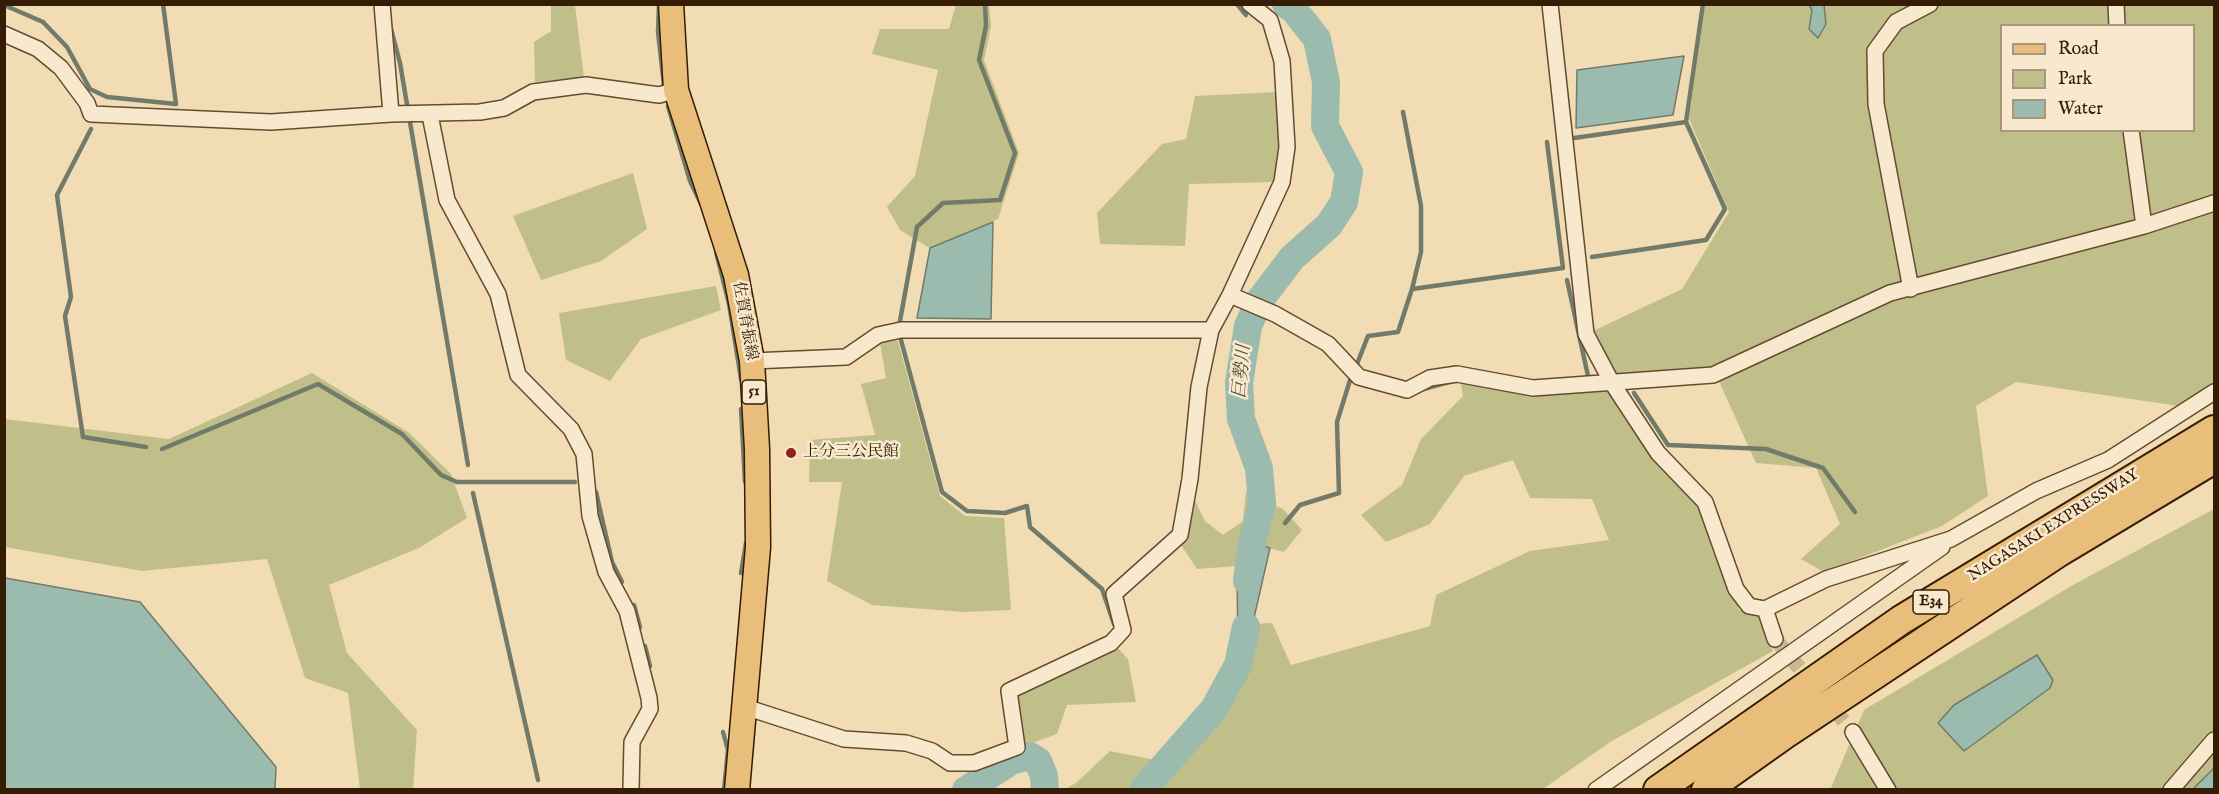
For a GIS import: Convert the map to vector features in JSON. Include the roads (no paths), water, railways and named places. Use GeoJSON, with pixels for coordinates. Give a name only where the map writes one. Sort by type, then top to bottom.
{"type":"FeatureCollection","features":[{"type":"Feature","properties":{"kind":"highway","name":"NAGASAKI EXPRESSWAY"},"geometry":{"type":"LineString","coordinates":[[1658,789],[1901,620],[2214,430]]}},
{"type":"Feature","properties":{"kind":"highway","name":"NAGASAKI EXPRESSWAY"},"geometry":{"type":"LineString","coordinates":[[1707,789],[1785,734],[2059,552],[2214,459]]}},
{"type":"Feature","properties":{"kind":"main road","name":"佐賀脊振線"},"geometry":{"type":"LineString","coordinates":[[671,4],[676,90],[736,275],[752,361],[757,449],[758,547],[737,789]]}},
{"type":"Feature","properties":{"kind":"street"},"geometry":{"type":"LineString","coordinates":[[382,4],[394,114]]}},
{"type":"Feature","properties":{"kind":"street"},"geometry":{"type":"LineString","coordinates":[[745,707],[844,739],[906,743],[932,751],[950,763],[974,763],[1017,747],[1010,691],[1111,643],[1123,630],[1114,594],[1180,535],[1190,479],[1199,387],[1211,330],[1235,297],[1282,182],[1287,147],[1282,61],[1269,20],[1250,4]]}},
{"type":"Feature","properties":{"kind":"street"},"geometry":{"type":"LineString","coordinates":[[1550,4],[1550,26],[1586,334],[1612,383],[1658,453],[1705,502],[1737,589],[1749,606],[1765,609],[1826,579],[1951,539]]}},
{"type":"Feature","properties":{"kind":"street"},"geometry":{"type":"LineString","coordinates":[[1911,290],[1876,104],[1875,51],[1896,22],[1930,4]]}},
{"type":"Feature","properties":{"kind":"street"},"geometry":{"type":"LineString","coordinates":[[2116,4],[2117,24]]}},
{"type":"Feature","properties":{"kind":"street"},"geometry":{"type":"LineString","coordinates":[[4,34],[38,49],[61,68],[87,103],[91,114],[272,122],[394,114],[423,115],[504,108],[533,92],[586,85],[659,94],[676,90]]}},
{"type":"Feature","properties":{"kind":"street"},"geometry":{"type":"LineString","coordinates":[[423,115],[447,200],[498,294],[518,375],[571,429],[584,454],[590,516],[606,572],[627,611],[650,698],[650,709],[632,742],[631,789]]}},
{"type":"Feature","properties":{"kind":"street"},"geometry":{"type":"LineString","coordinates":[[2131,132],[2144,226]]}},
{"type":"Feature","properties":{"kind":"street"},"geometry":{"type":"LineString","coordinates":[[1235,297],[1275,314],[1328,344],[1359,377],[1407,390],[1431,378],[1457,374],[1533,388],[1713,375],[1890,293],[1911,290],[2144,226],[2214,203]]}},
{"type":"Feature","properties":{"kind":"street"},"geometry":{"type":"LineString","coordinates":[[752,361],[846,357],[878,335],[901,330],[1211,330]]}},
{"type":"Feature","properties":{"kind":"street"},"geometry":{"type":"LineString","coordinates":[[1596,789],[1888,587],[1951,539],[2036,491],[2108,460],[2214,392]]}},
{"type":"Feature","properties":{"kind":"street"},"geometry":{"type":"LineString","coordinates":[[1765,609],[1775,639]]}},
{"type":"Feature","properties":{"kind":"street"},"geometry":{"type":"LineString","coordinates":[[1854,732],[1888,789]]}},
{"type":"Feature","properties":{"kind":"street"},"geometry":{"type":"LineString","coordinates":[[2171,789],[2214,740]]}},
{"type":"Feature","properties":{"kind":"water"},"geometry":{"type":"Polygon","coordinates":[[[1809,5],[1824,5],[1826,24],[1818,38],[1809,29],[1812,10],[1809,5]]]}},
{"type":"Feature","properties":{"kind":"water"},"geometry":{"type":"Polygon","coordinates":[[[1684,56],[1673,115],[1576,128],[1577,70],[1684,56]]]}},
{"type":"Feature","properties":{"kind":"water"},"geometry":{"type":"Polygon","coordinates":[[[993,222],[991,319],[917,318],[930,248],[993,222]]]}},
{"type":"Feature","properties":{"kind":"water"},"geometry":{"type":"Polygon","coordinates":[[[1246,542],[1270,548],[1248,644],[1238,665],[1237,566],[1246,542]]]}},
{"type":"Feature","properties":{"kind":"water"},"geometry":{"type":"Polygon","coordinates":[[[5,578],[140,602],[276,767],[275,789],[5,789],[5,578]]]}},
{"type":"Feature","properties":{"kind":"water"},"geometry":{"type":"Polygon","coordinates":[[[2037,655],[2053,680],[2050,688],[1964,751],[1938,723],[1954,705],[2037,655]]]}},
{"type":"Feature","properties":{"kind":"water"},"geometry":{"type":"Polygon","coordinates":[[[2214,768],[2214,789],[2193,789],[2214,768]]]}},
{"type":"Feature","properties":{"kind":"waterway"},"geometry":{"type":"LineString","coordinates":[[4,5],[43,22],[67,47],[90,89],[107,97],[176,104],[163,4]]}},
{"type":"Feature","properties":{"kind":"waterway"},"geometry":{"type":"LineString","coordinates":[[659,4],[658,32],[664,85]]}},
{"type":"Feature","properties":{"kind":"waterway"},"geometry":{"type":"LineString","coordinates":[[900,321],[917,227],[943,203],[1000,200],[1015,153],[979,60],[986,26],[985,4]]}},
{"type":"Feature","properties":{"kind":"waterway"},"geometry":{"type":"LineString","coordinates":[[1237,4],[1246,15]]}},
{"type":"Feature","properties":{"kind":"waterway","name":"巨勢川"},"geometry":{"type":"LineString","coordinates":[[1247,581],[1252,543],[1262,503],[1259,468],[1241,419],[1239,383],[1248,326],[1260,300],[1292,258],[1329,225],[1344,202],[1349,172],[1325,126],[1326,82],[1317,39],[1295,11],[1286,4]]}},
{"type":"Feature","properties":{"kind":"waterway"},"geometry":{"type":"LineString","coordinates":[[1592,257],[1706,240],[1725,209],[1686,122],[1703,4]]}},
{"type":"Feature","properties":{"kind":"waterway"},"geometry":{"type":"LineString","coordinates":[[390,25],[400,63],[468,465]]}},
{"type":"Feature","properties":{"kind":"waterway"},"geometry":{"type":"LineString","coordinates":[[668,106],[690,181],[701,204]]}},
{"type":"Feature","properties":{"kind":"waterway"},"geometry":{"type":"LineString","coordinates":[[1403,112],[1421,206],[1421,252],[1412,289]]}},
{"type":"Feature","properties":{"kind":"waterway"},"geometry":{"type":"LineString","coordinates":[[1574,138],[1686,122]]}},
{"type":"Feature","properties":{"kind":"waterway"},"geometry":{"type":"LineString","coordinates":[[91,129],[57,195],[71,297],[65,316],[83,437],[146,447]]}},
{"type":"Feature","properties":{"kind":"waterway"},"geometry":{"type":"LineString","coordinates":[[1357,364],[1368,336],[1398,332],[1412,289],[1563,268],[1547,142]]}},
{"type":"Feature","properties":{"kind":"waterway"},"geometry":{"type":"LineString","coordinates":[[716,252],[729,304],[741,379]]}},
{"type":"Feature","properties":{"kind":"waterway"},"geometry":{"type":"LineString","coordinates":[[1567,280],[1588,376]]}},
{"type":"Feature","properties":{"kind":"waterway"},"geometry":{"type":"LineString","coordinates":[[901,340],[942,492],[967,511],[1005,513],[1027,506],[1030,527],[1102,589],[1114,624]]}},
{"type":"Feature","properties":{"kind":"waterway"},"geometry":{"type":"LineString","coordinates":[[1285,523],[1300,505],[1339,493],[1337,422],[1351,377]]}},
{"type":"Feature","properties":{"kind":"waterway"},"geometry":{"type":"LineString","coordinates":[[1420,390],[1449,382]]}},
{"type":"Feature","properties":{"kind":"waterway"},"geometry":{"type":"LineString","coordinates":[[162,449],[318,384],[402,434],[441,475],[457,482],[575,482]]}},
{"type":"Feature","properties":{"kind":"waterway"},"geometry":{"type":"LineString","coordinates":[[1634,393],[1668,445],[1766,449],[1823,468],[1855,512]]}},
{"type":"Feature","properties":{"kind":"waterway"},"geometry":{"type":"LineString","coordinates":[[741,409],[745,482]]}},
{"type":"Feature","properties":{"kind":"waterway"},"geometry":{"type":"LineString","coordinates":[[596,492],[612,562],[622,582]]}},
{"type":"Feature","properties":{"kind":"waterway"},"geometry":{"type":"LineString","coordinates":[[473,493],[538,780]]}},
{"type":"Feature","properties":{"kind":"waterway"},"geometry":{"type":"LineString","coordinates":[[741,573],[746,543]]}},
{"type":"Feature","properties":{"kind":"waterway"},"geometry":{"type":"LineString","coordinates":[[634,605],[640,627]]}},
{"type":"Feature","properties":{"kind":"waterway","name":"巨勢川"},"geometry":{"type":"LineString","coordinates":[[1143,790],[1214,709],[1238,665],[1246,627]]}},
{"type":"Feature","properties":{"kind":"waterway"},"geometry":{"type":"LineString","coordinates":[[645,646],[650,666]]}},
{"type":"Feature","properties":{"kind":"waterway"},"geometry":{"type":"LineString","coordinates":[[723,732],[728,750],[724,790]]}},
{"type":"Feature","properties":{"kind":"waterway","name":"巨勢川"},"geometry":{"type":"LineString","coordinates":[[966,790],[1013,760],[1030,756],[1038,761],[1044,776],[1045,790]]}},
{"type":"Feature","properties":{"kind":"tunnel"},"geometry":{"type":"LineString","coordinates":[[1775,639],[1853,732]]}},
{"type":"Feature","properties":{"kind":"place","name":"上分三公民館"},"geometry":{"type":"Point","coordinates":[791,453]}}]}
